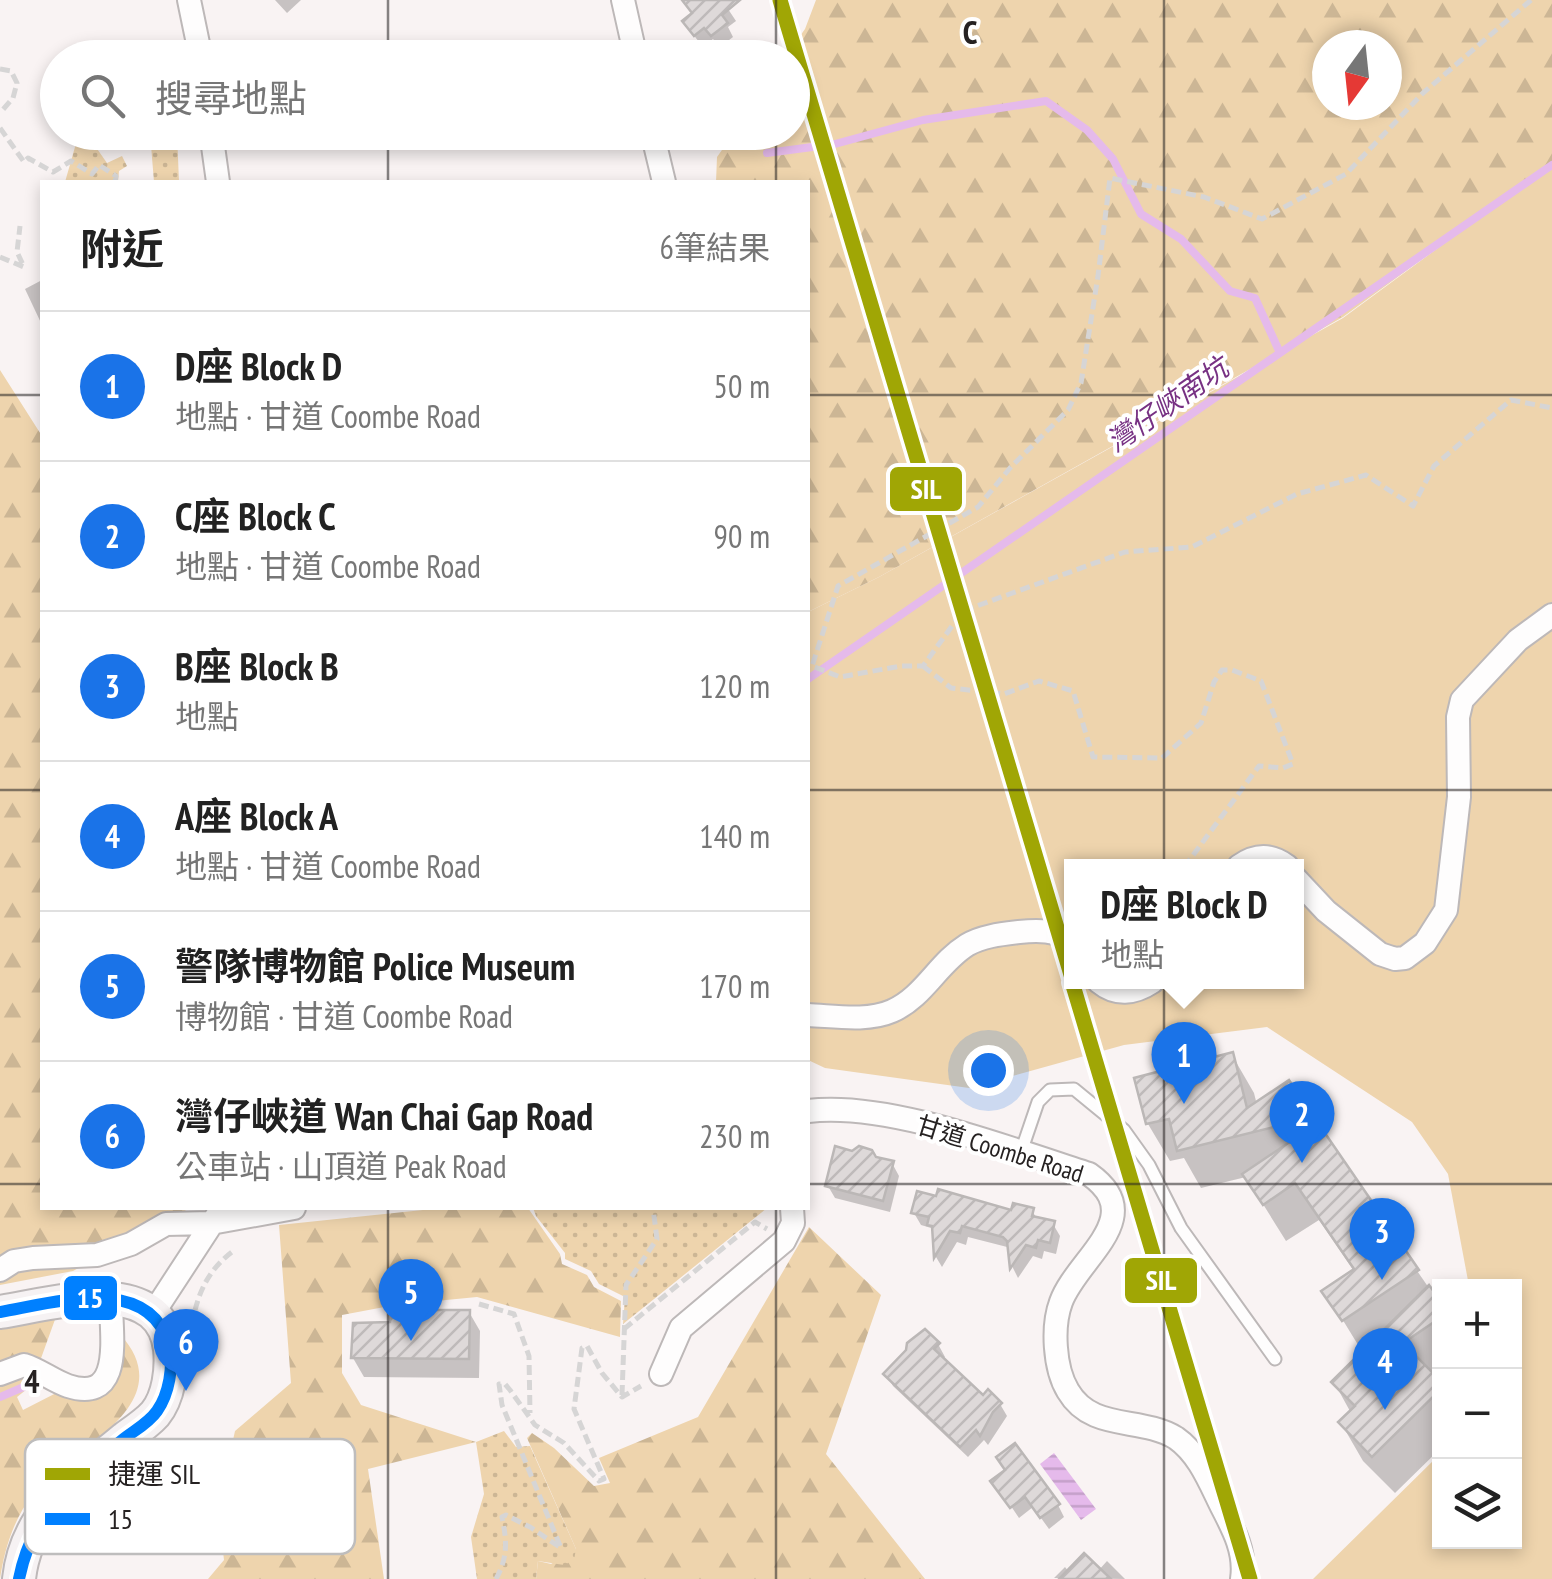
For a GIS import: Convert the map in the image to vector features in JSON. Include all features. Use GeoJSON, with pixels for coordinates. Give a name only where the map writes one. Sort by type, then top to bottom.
{"type":"FeatureCollection","features":[{"type":"Feature","properties":{"kind":"main road"},"geometry":{"type":"LineString","coordinates":[[0,1312],[73,1300],[110,1299],[131,1302],[154,1312],[162,1321],[171,1373],[155,1414],[125,1439]]}},
{"type":"Feature","properties":{"kind":"main road"},"geometry":{"type":"LineString","coordinates":[[19,1579],[25,1550]]}},
{"type":"Feature","properties":{"kind":"street"},"geometry":{"type":"LineString","coordinates":[[188,0],[197,40]]}},
{"type":"Feature","properties":{"kind":"street"},"geometry":{"type":"LineString","coordinates":[[622,0],[632,40]]}},
{"type":"Feature","properties":{"kind":"street"},"geometry":{"type":"LineString","coordinates":[[214,150],[218,180]]}},
{"type":"Feature","properties":{"kind":"street"},"geometry":{"type":"LineString","coordinates":[[656,150],[664,180]]}},
{"type":"Feature","properties":{"kind":"street"},"geometry":{"type":"LineString","coordinates":[[1304,889],[1326,912],[1385,957],[1405,958],[1425,943],[1446,910],[1459,797],[1458,717],[1462,700],[1518,640],[1552,615]]}},
{"type":"Feature","properties":{"kind":"street"},"geometry":{"type":"LineString","coordinates":[[810,1016],[888,1013],[919,993],[960,950],[991,936],[1047,931],[1064,937]]}},
{"type":"Feature","properties":{"kind":"street","name":"甘道 Coombe Road"},"geometry":{"type":"LineString","coordinates":[[810,1111],[837,1108],[872,1113],[1021,1152],[1089,1174],[1108,1192],[1112,1204],[1110,1231],[1073,1278],[1060,1303],[1056,1330],[1061,1375],[1068,1391],[1092,1415],[1108,1422],[1155,1428],[1178,1439],[1195,1457],[1235,1532],[1241,1550],[1242,1579]]}},
{"type":"Feature","properties":{"kind":"street"},"geometry":{"type":"LineString","coordinates":[[0,1270],[14,1261],[33,1258],[97,1255],[131,1244],[166,1224],[216,1213],[263,1210]]}},
{"type":"Feature","properties":{"kind":"street"},"geometry":{"type":"LineString","coordinates":[[661,1374],[681,1328],[784,1241],[792,1223],[792,1210]]}},
{"type":"Feature","properties":{"kind":"street"},"geometry":{"type":"LineString","coordinates":[[154,1312],[216,1213]]}},
{"type":"Feature","properties":{"kind":"street"},"geometry":{"type":"LineString","coordinates":[[0,1374],[24,1365],[70,1386],[100,1384],[112,1362],[110,1299]]}},
{"type":"Feature","properties":{"kind":"lane"},"geometry":{"type":"LineString","coordinates":[[1021,1152],[1038,1102],[1050,1090],[1074,1089],[1092,1101],[1138,1146],[1181,1228],[1275,1359]]}},
{"type":"Feature","properties":{"kind":"path"},"geometry":{"type":"LineString","coordinates":[[1189,859],[1259,766],[1283,768],[1292,764],[1261,681],[1222,670],[1214,682],[1201,724],[1162,758],[1093,757],[1073,691],[1039,681],[1004,694],[951,688],[924,666],[840,677],[812,666],[838,586],[978,507],[1010,468],[1068,410],[1080,382],[1110,178],[1204,197],[1262,219],[1346,174],[1423,93],[1531,0]]}},
{"type":"Feature","properties":{"kind":"path"},"geometry":{"type":"LineString","coordinates":[[0,69],[12,71],[17,83],[14,98],[0,113]]}},
{"type":"Feature","properties":{"kind":"path"},"geometry":{"type":"LineString","coordinates":[[0,129],[24,162],[28,158],[52,172],[72,162],[92,174]]}},
{"type":"Feature","properties":{"kind":"path"},"geometry":{"type":"LineString","coordinates":[[88,180],[99,165],[116,176],[115,180]]}},
{"type":"Feature","properties":{"kind":"path"},"geometry":{"type":"LineString","coordinates":[[0,257],[24,267],[17,252],[20,226]]}},
{"type":"Feature","properties":{"kind":"path"},"geometry":{"type":"LineString","coordinates":[[924,666],[963,611],[1126,552],[1192,546],[1297,494],[1366,474],[1413,506],[1434,466],[1510,400],[1552,408]]}},
{"type":"Feature","properties":{"kind":"path"},"geometry":{"type":"LineString","coordinates":[[622,1397],[626,1285],[656,1239],[653,1210]]}},
{"type":"Feature","properties":{"kind":"path"},"geometry":{"type":"LineString","coordinates":[[624,1329],[756,1222],[772,1232]]}},
{"type":"Feature","properties":{"kind":"path"},"geometry":{"type":"LineString","coordinates":[[197,1299],[217,1264],[232,1252]]}},
{"type":"Feature","properties":{"kind":"path"},"geometry":{"type":"LineString","coordinates":[[479,1304],[514,1314],[529,1356],[529,1412],[535,1425]]}},
{"type":"Feature","properties":{"kind":"path"},"geometry":{"type":"LineString","coordinates":[[496,1579],[506,1555],[502,1517],[506,1515],[561,1548],[507,1419],[499,1384],[505,1384],[535,1425],[564,1442],[599,1481],[604,1479],[574,1409],[582,1348],[587,1346],[622,1397]]}},
{"type":"Feature","properties":{"kind":"path"},"geometry":{"type":"LineString","coordinates":[[622,1397],[661,1374]]}},
{"type":"Feature","properties":{"kind":"green space"},"geometry":{"type":"Polygon","coordinates":[[[816,0],[1552,0],[1552,164],[1343,317],[879,577],[810,611],[810,180],[716,180],[717,157],[722,150],[810,150],[810,40],[797,40],[816,0]]]}},
{"type":"Feature","properties":{"kind":"green space"},"geometry":{"type":"Polygon","coordinates":[[[74,150],[98,150],[107,163],[122,156],[127,166],[119,171],[118,180],[66,180],[74,150]]]}},
{"type":"Feature","properties":{"kind":"green space"},"geometry":{"type":"Polygon","coordinates":[[[151,150],[178,150],[179,180],[154,180],[151,150]]]}},
{"type":"Feature","properties":{"kind":"green space"},"geometry":{"type":"Polygon","coordinates":[[[1552,164],[1552,1579],[1313,1579],[1432,1462],[1432,1549],[1522,1549],[1522,1279],[1468,1279],[1448,1174],[1412,1122],[1267,1027],[1124,1045],[969,1088],[825,1068],[810,1061],[810,611],[879,577],[1343,318],[1552,164]]]}},
{"type":"Feature","properties":{"kind":"green space"},"geometry":{"type":"Polygon","coordinates":[[[0,370],[40,433],[40,1210],[186,1210],[73,1271],[0,1285],[0,370]]]}},
{"type":"Feature","properties":{"kind":"green space"},"geometry":{"type":"Polygon","coordinates":[[[423,1210],[529,1210],[560,1254],[562,1264],[587,1275],[594,1287],[621,1301],[620,1337],[477,1297],[342,1315],[342,1373],[361,1405],[476,1442],[368,1469],[384,1579],[208,1579],[224,1560],[223,1554],[355,1554],[355,1439],[233,1439],[235,1431],[291,1383],[279,1225],[423,1210]]]}},
{"type":"Feature","properties":{"kind":"green space"},"geometry":{"type":"Polygon","coordinates":[[[534,1210],[765,1210],[623,1324],[625,1297],[599,1284],[591,1271],[565,1259],[565,1253],[534,1210]]]}},
{"type":"Feature","properties":{"kind":"green space"},"geometry":{"type":"Polygon","coordinates":[[[809,1227],[881,1295],[826,1454],[925,1579],[536,1579],[538,1561],[551,1564],[576,1549],[527,1438],[532,1433],[554,1448],[594,1486],[610,1483],[599,1458],[698,1417],[809,1227]]]}},
{"type":"Feature","properties":{"kind":"green space"},"geometry":{"type":"Polygon","coordinates":[[[57,1314],[31,1386],[17,1397],[23,1410],[62,1390],[82,1399],[120,1334],[136,1359],[139,1382],[131,1403],[98,1439],[25,1439],[25,1506],[11,1534],[0,1579],[0,1324],[57,1314]]]}},
{"type":"Feature","properties":{"kind":"green space"},"geometry":{"type":"Polygon","coordinates":[[[504,1431],[516,1447],[530,1446],[576,1549],[574,1560],[564,1565],[538,1561],[536,1579],[477,1579],[471,1537],[484,1494],[476,1442],[504,1431]]]}},
{"type":"Feature","properties":{"kind":"shaded area"},"geometry":{"type":"Polygon","coordinates":[[[1054,1453],[1096,1509],[1081,1520],[1040,1464],[1054,1453]]]}},
{"type":"Feature","properties":{"kind":"building"},"geometry":{"type":"Polygon","coordinates":[[[682,0],[740,0],[722,15],[728,23],[711,36],[704,28],[694,36],[682,21],[692,13],[682,0]]]}},
{"type":"Feature","properties":{"kind":"building"},"geometry":{"type":"Polygon","coordinates":[[[1233,1052],[1247,1108],[1289,1080],[1314,1117],[1177,1151],[1169,1119],[1146,1124],[1134,1078],[1233,1052]]]}},
{"type":"Feature","properties":{"kind":"building"},"geometry":{"type":"Polygon","coordinates":[[[1318,1123],[1419,1270],[1342,1321],[1321,1291],[1354,1269],[1295,1183],[1263,1205],[1242,1174],[1318,1123]]]}},
{"type":"Feature","properties":{"kind":"building"},"geometry":{"type":"Polygon","coordinates":[[[835,1146],[852,1151],[859,1146],[872,1150],[876,1157],[894,1161],[883,1201],[825,1186],[835,1146]]]}},
{"type":"Feature","properties":{"kind":"building"},"geometry":{"type":"Polygon","coordinates":[[[938,1189],[1011,1210],[1013,1203],[1034,1208],[1032,1216],[1055,1221],[1050,1243],[1038,1240],[1036,1248],[1026,1245],[1010,1269],[1007,1241],[1003,1237],[962,1226],[960,1233],[950,1231],[934,1258],[929,1217],[911,1213],[917,1191],[936,1196],[938,1189]]]}},
{"type":"Feature","properties":{"kind":"building"},"geometry":{"type":"Polygon","coordinates":[[[1429,1285],[1432,1323],[1403,1343],[1432,1372],[1432,1398],[1372,1457],[1338,1422],[1355,1406],[1331,1382],[1429,1285]]]}},
{"type":"Feature","properties":{"kind":"building"},"geometry":{"type":"Polygon","coordinates":[[[391,1310],[470,1310],[469,1359],[351,1358],[353,1323],[390,1322],[391,1310]]]}},
{"type":"Feature","properties":{"kind":"building"},"geometry":{"type":"Polygon","coordinates":[[[925,1329],[940,1343],[934,1349],[983,1395],[988,1389],[1002,1403],[980,1436],[976,1430],[960,1447],[883,1374],[906,1350],[907,1343],[925,1329]]]}},
{"type":"Feature","properties":{"kind":"building"},"geometry":{"type":"Polygon","coordinates":[[[1015,1443],[1060,1504],[1040,1518],[1025,1497],[1010,1508],[990,1481],[1005,1470],[996,1457],[1015,1443]]]}},
{"type":"Feature","properties":{"kind":"building"},"geometry":{"type":"Polygon","coordinates":[[[1084,1553],[1111,1579],[1059,1579],[1084,1553]]]}},
{"type":"Feature","properties":{"kind":"waterway"},"geometry":{"type":"LineString","coordinates":[[810,147],[923,120],[1046,101],[1087,130],[1113,159],[1141,214],[1181,239],[1230,291],[1255,298],[1280,353]]}},
{"type":"Feature","properties":{"kind":"waterway"},"geometry":{"type":"LineString","coordinates":[[767,153],[790,150]]}},
{"type":"Feature","properties":{"kind":"waterway","name":"灣仔峽南坑"},"geometry":{"type":"LineString","coordinates":[[810,678],[1552,165]]}},
{"type":"Feature","properties":{"kind":"waterway"},"geometry":{"type":"LineString","coordinates":[[0,1397],[42,1379]]}},
{"type":"Feature","properties":{"kind":"metro line","name":"SIL"},"geometry":{"type":"LineString","coordinates":[[780,0],[792,40]]}},
{"type":"Feature","properties":{"kind":"metro line","name":"SIL"},"geometry":{"type":"LineString","coordinates":[[810,100],[1064,951]]}},
{"type":"Feature","properties":{"kind":"metro line","name":"SIL"},"geometry":{"type":"LineString","coordinates":[[1074,989],[1250,1579]]}},
{"type":"Feature","properties":{"kind":"transit line","name":"15"},"geometry":{"type":"LineString","coordinates":[[0,1312],[97,1298],[142,1308],[158,1323],[169,1345],[171,1371],[167,1388],[157,1411],[124,1439]]}},
{"type":"Feature","properties":{"kind":"transit line","name":"15"},"geometry":{"type":"LineString","coordinates":[[19,1579],[26,1554]]}},
{"type":"Feature","properties":{"kind":"place","name":"D座 Block D"},"geometry":{"type":"Point","coordinates":[1184,1104]}},
{"type":"Feature","properties":{"kind":"place","name":"C座 Block C"},"geometry":{"type":"Point","coordinates":[1302,1163]}},
{"type":"Feature","properties":{"kind":"place","name":"B座 Block B"},"geometry":{"type":"Point","coordinates":[1382,1280]}},
{"type":"Feature","properties":{"kind":"place","name":"警隊博物館 Police Museum"},"geometry":{"type":"Point","coordinates":[411,1341]}},
{"type":"Feature","properties":{"kind":"place","name":"灣仔峽道 Wan Chai Gap Road"},"geometry":{"type":"Point","coordinates":[186,1391]}},
{"type":"Feature","properties":{"kind":"place","name":"A座 Block A"},"geometry":{"type":"Point","coordinates":[1385,1410]}}]}
